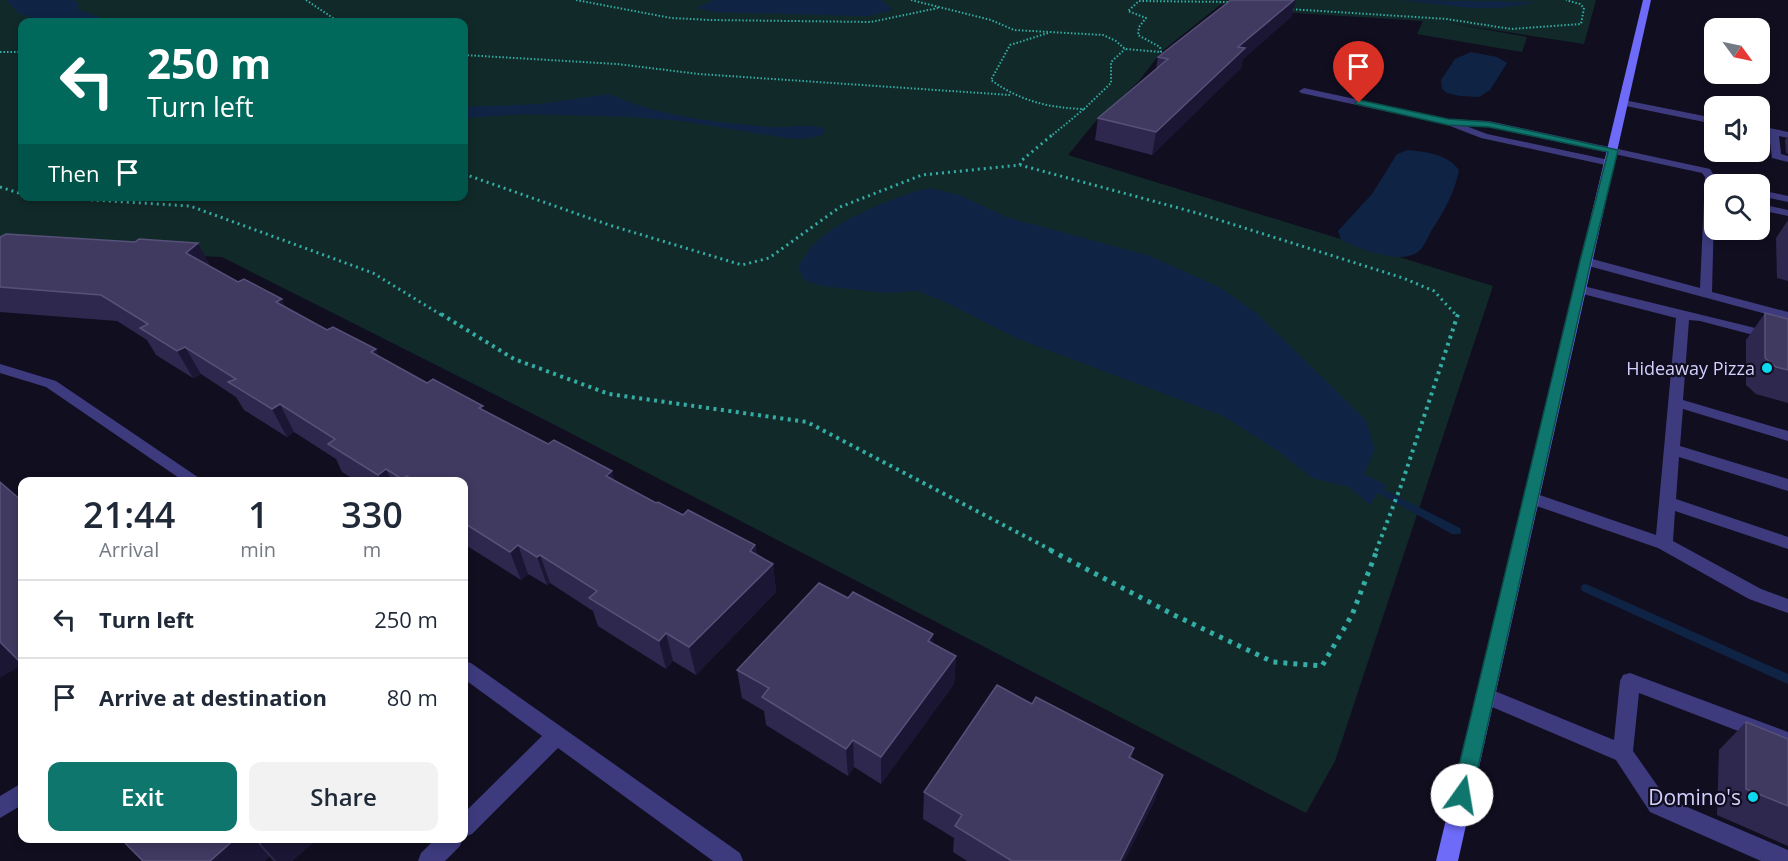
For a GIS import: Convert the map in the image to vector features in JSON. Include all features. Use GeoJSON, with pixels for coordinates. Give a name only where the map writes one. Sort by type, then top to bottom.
{"type":"FeatureCollection","features":[{"type":"Feature","properties":{"kind":"street"},"geometry":{"type":"LineString","coordinates":[[1447,861],[1647,0]]}},
{"type":"Feature","properties":{"kind":"street"},"geometry":{"type":"LineString","coordinates":[[1304,91],[1448,122],[1484,136],[1611,157],[1696,168],[1708,174]]}},
{"type":"Feature","properties":{"kind":"street"},"geometry":{"type":"LineString","coordinates":[[1624,103],[1704,118]]}},
{"type":"Feature","properties":{"kind":"street"},"geometry":{"type":"LineString","coordinates":[[1770,131],[1788,135]]}},
{"type":"Feature","properties":{"kind":"street"},"geometry":{"type":"LineString","coordinates":[[1774,132],[1776,156],[1788,159]]}},
{"type":"Feature","properties":{"kind":"street"},"geometry":{"type":"LineString","coordinates":[[1770,195],[1788,199]]}},
{"type":"Feature","properties":{"kind":"street"},"geometry":{"type":"LineString","coordinates":[[1770,209],[1788,213]]}},
{"type":"Feature","properties":{"kind":"street"},"geometry":{"type":"LineString","coordinates":[[1706,293],[1709,240]]}},
{"type":"Feature","properties":{"kind":"street"},"geometry":{"type":"LineString","coordinates":[[1585,261],[1788,316]]}},
{"type":"Feature","properties":{"kind":"street"},"geometry":{"type":"LineString","coordinates":[[1579,289],[1788,340]]}},
{"type":"Feature","properties":{"kind":"street"},"geometry":{"type":"LineString","coordinates":[[1664,544],[1674,450],[1683,316]]}},
{"type":"Feature","properties":{"kind":"street"},"geometry":{"type":"LineString","coordinates":[[0,368],[51,384],[190,477]]}},
{"type":"Feature","properties":{"kind":"street"},"geometry":{"type":"LineString","coordinates":[[1677,403],[1788,436]]}},
{"type":"Feature","properties":{"kind":"street"},"geometry":{"type":"LineString","coordinates":[[1674,450],[1788,485]]}},
{"type":"Feature","properties":{"kind":"street"},"geometry":{"type":"LineString","coordinates":[[1531,498],[1664,544],[1755,594],[1788,606]]}},
{"type":"Feature","properties":{"kind":"street"},"geometry":{"type":"LineString","coordinates":[[1669,503],[1788,543]]}},
{"type":"Feature","properties":{"kind":"street"},"geometry":{"type":"LineString","coordinates":[[468,672],[732,861]]}},
{"type":"Feature","properties":{"kind":"street"},"geometry":{"type":"LineString","coordinates":[[1623,753],[1630,681],[1788,741]]}},
{"type":"Feature","properties":{"kind":"street"},"geometry":{"type":"LineString","coordinates":[[1485,695],[1623,753],[1658,805],[1787,861]]}},
{"type":"Feature","properties":{"kind":"street"},"geometry":{"type":"LineString","coordinates":[[468,823],[556,735]]}},
{"type":"Feature","properties":{"kind":"street"},"geometry":{"type":"LineString","coordinates":[[0,808],[18,795]]}},
{"type":"Feature","properties":{"kind":"street"},"geometry":{"type":"LineString","coordinates":[[429,861],[447,843]]}},
{"type":"Feature","properties":{"kind":"path"},"geometry":{"type":"LineString","coordinates":[[306,0],[333,18]]}},
{"type":"Feature","properties":{"kind":"path"},"geometry":{"type":"LineString","coordinates":[[576,0],[671,18],[711,20],[871,22],[939,8]]}},
{"type":"Feature","properties":{"kind":"path"},"geometry":{"type":"LineString","coordinates":[[911,0],[991,20],[1014,30],[1103,35],[1116,41],[1125,49],[1161,52],[1160,47],[1138,35],[1139,27],[1146,18],[1128,10],[1139,1],[1234,2]]}},
{"type":"Feature","properties":{"kind":"path"},"geometry":{"type":"LineString","coordinates":[[1284,9],[1447,20],[1511,29],[1581,24],[1584,8],[1580,4],[1566,0]]}},
{"type":"Feature","properties":{"kind":"path"},"geometry":{"type":"LineString","coordinates":[[1010,95],[991,80],[1010,45],[1050,33]]}},
{"type":"Feature","properties":{"kind":"path"},"geometry":{"type":"LineString","coordinates":[[1020,165],[1021,161],[1084,109],[1111,83],[1111,62],[1125,49]]}},
{"type":"Feature","properties":{"kind":"path"},"geometry":{"type":"LineString","coordinates":[[0,52],[18,52]]}},
{"type":"Feature","properties":{"kind":"path"},"geometry":{"type":"LineString","coordinates":[[468,55],[617,64],[699,74],[1010,95],[1053,109],[1084,109]]}},
{"type":"Feature","properties":{"kind":"path"},"geometry":{"type":"LineString","coordinates":[[110,201],[190,206],[373,273],[514,359],[609,394],[807,422],[1176,616],[1273,662],[1322,666],[1352,615],[1402,483],[1458,314],[1434,291],[1403,278],[1197,213],[1020,165],[922,175],[840,207],[769,258],[742,265],[609,225],[468,175]]}},
{"type":"Feature","properties":{"kind":"path"},"geometry":{"type":"LineString","coordinates":[[0,187],[18,193]]}},
{"type":"Feature","properties":{"kind":"green space"},"geometry":{"type":"Polygon","coordinates":[[[0,0],[1596,0],[1584,44],[1443,22],[1527,37],[1522,52],[1417,34],[1423,21],[1280,12],[1234,2],[1220,5],[1161,52],[1139,81],[1095,122],[1068,155],[1493,286],[1335,761],[1306,813],[551,423],[222,257],[0,247],[0,0]]]}},
{"type":"Feature","properties":{"kind":"water"},"geometry":{"type":"Polygon","coordinates":[[[6,0],[73,0],[79,5],[77,9],[101,18],[31,18],[19,13],[6,0]]]}},
{"type":"Feature","properties":{"kind":"water"},"geometry":{"type":"Polygon","coordinates":[[[714,0],[881,0],[893,10],[870,16],[854,16],[715,12],[697,8],[714,0]]]}},
{"type":"Feature","properties":{"kind":"water"},"geometry":{"type":"Polygon","coordinates":[[[1399,0],[1539,2],[1500,8],[1470,8],[1399,0]]]}},
{"type":"Feature","properties":{"kind":"water"},"geometry":{"type":"Polygon","coordinates":[[[1471,52],[1497,57],[1507,63],[1490,90],[1479,97],[1447,93],[1442,89],[1441,80],[1455,59],[1471,52]]]}},
{"type":"Feature","properties":{"kind":"water"},"geometry":{"type":"Polygon","coordinates":[[[610,94],[648,108],[689,117],[770,127],[811,126],[825,129],[822,135],[805,139],[682,121],[629,117],[527,114],[468,118],[468,107],[539,104],[610,94]]]}},
{"type":"Feature","properties":{"kind":"water"},"geometry":{"type":"Polygon","coordinates":[[[1408,150],[1443,157],[1459,170],[1446,205],[1421,249],[1404,257],[1393,257],[1381,255],[1341,240],[1338,231],[1372,194],[1397,154],[1408,150]]]}},
{"type":"Feature","properties":{"kind":"water"},"geometry":{"type":"Polygon","coordinates":[[[929,188],[960,195],[1006,217],[1150,256],[1219,287],[1255,312],[1366,420],[1375,449],[1364,474],[1388,486],[1379,490],[1370,505],[1349,487],[1312,478],[1278,451],[1223,416],[1016,338],[918,291],[886,293],[821,286],[804,280],[798,266],[815,243],[829,231],[871,208],[929,188]]]}},
{"type":"Feature","properties":{"kind":"building"},"geometry":{"type":"Polygon","coordinates":[[[1231,0],[1294,0],[1238,47],[1245,48],[1156,132],[1098,118],[1168,59],[1158,57],[1231,0]]]}},
{"type":"Feature","properties":{"kind":"building"},"geometry":{"type":"Polygon","coordinates":[[[6,234],[135,242],[139,239],[198,243],[186,253],[238,282],[244,279],[282,299],[276,302],[327,330],[333,327],[376,349],[371,352],[427,383],[433,379],[483,406],[479,408],[548,444],[554,440],[612,471],[606,476],[656,503],[683,515],[688,510],[755,545],[750,551],[773,564],[689,647],[666,633],[659,641],[589,598],[597,591],[540,555],[537,557],[518,545],[510,552],[468,526],[468,477],[399,477],[386,469],[378,475],[328,444],[335,439],[280,404],[272,409],[228,382],[236,379],[185,347],[177,351],[140,328],[148,324],[101,295],[0,287],[0,237],[6,234]]]}},
{"type":"Feature","properties":{"kind":"building"},"geometry":{"type":"Polygon","coordinates":[[[1765,313],[1788,319],[1788,370],[1776,367],[1765,358],[1765,313]]]}},
{"type":"Feature","properties":{"kind":"building"},"geometry":{"type":"Polygon","coordinates":[[[0,482],[18,498],[18,660],[0,642],[0,482]]]}},
{"type":"Feature","properties":{"kind":"building"},"geometry":{"type":"Polygon","coordinates":[[[819,583],[848,598],[853,592],[933,634],[928,641],[956,656],[881,757],[853,740],[846,749],[762,697],[769,688],[737,670],[819,583]]]}},
{"type":"Feature","properties":{"kind":"building"},"geometry":{"type":"Polygon","coordinates":[[[997,685],[1032,704],[1036,697],[1134,748],[1129,757],[1163,775],[1120,861],[1012,861],[955,826],[962,815],[924,792],[997,685]]]}},
{"type":"Feature","properties":{"kind":"building"},"geometry":{"type":"Polygon","coordinates":[[[1746,722],[1788,739],[1788,806],[1746,789],[1746,722]]]}},
{"type":"Feature","properties":{"kind":"building"},"geometry":{"type":"Polygon","coordinates":[[[125,843],[230,843],[210,861],[143,861],[125,843]]]}},
{"type":"Feature","properties":{"kind":"waterway"},"geometry":{"type":"LineString","coordinates":[[1379,490],[1456,531]]}},
{"type":"Feature","properties":{"kind":"waterway"},"geometry":{"type":"LineString","coordinates":[[1586,588],[1788,679]]}},
{"type":"Feature","properties":{"kind":"place","name":"Hideaway Pizza"},"geometry":{"type":"Point","coordinates":[1767,368]}},
{"type":"Feature","properties":{"kind":"place","name":"Domino's"},"geometry":{"type":"Point","coordinates":[1753,797]}},
{"type":"Feature","properties":{"kind":"route"},"geometry":{"type":"LineString","coordinates":[[1359,103],[1448,122],[1489,124],[1613,150],[1585,261],[1462,795]]}}]}
